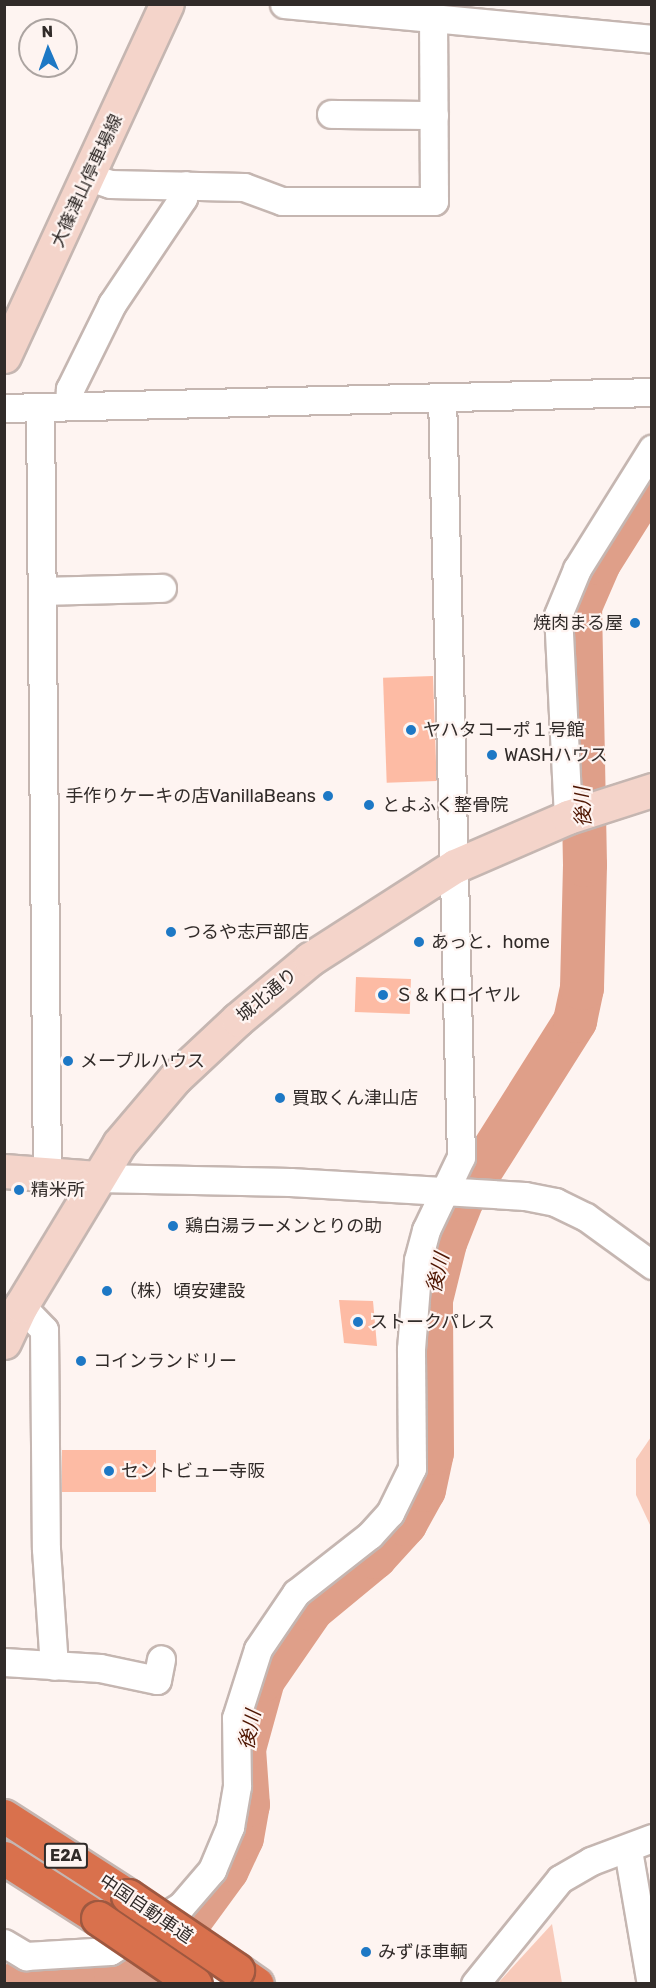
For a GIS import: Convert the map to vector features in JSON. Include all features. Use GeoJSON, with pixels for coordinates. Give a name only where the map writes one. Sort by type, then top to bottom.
{"type":"FeatureCollection","features":[{"type":"Feature","properties":{"kind":"highway","name":"中国自動車道"},"geometry":{"type":"LineString","coordinates":[[4,1816],[247,1977]]}},
{"type":"Feature","properties":{"kind":"highway","name":"中国自動車道"},"geometry":{"type":"LineString","coordinates":[[4,1858],[195,1983]]}},
{"type":"Feature","properties":{"kind":"street","name":"大篠津山停車場線"},"geometry":{"type":"LineString","coordinates":[[4,356],[89,177],[167,4]]}},
{"type":"Feature","properties":{"kind":"street"},"geometry":{"type":"LineString","coordinates":[[284,4],[651,39]]}},
{"type":"Feature","properties":{"kind":"street"},"geometry":{"type":"LineString","coordinates":[[89,177],[110,184],[244,187],[282,201],[434,201],[433,18]]}},
{"type":"Feature","properties":{"kind":"street"},"geometry":{"type":"LineString","coordinates":[[331,114],[434,115]]}},
{"type":"Feature","properties":{"kind":"street"},"geometry":{"type":"LineString","coordinates":[[69,406],[70,389],[112,304],[183,198],[185,185]]}},
{"type":"Feature","properties":{"kind":"street"},"geometry":{"type":"LineString","coordinates":[[4,408],[651,392]]}},
{"type":"Feature","properties":{"kind":"street"},"geometry":{"type":"LineString","coordinates":[[4,1943],[26,1956],[110,1951],[181,1906],[212,1870],[230,1827],[237,1786],[236,1718],[258,1649],[296,1593],[370,1535],[390,1513],[412,1468],[411,1349],[416,1270],[426,1230],[449,1192],[461,1157],[442,398]]}},
{"type":"Feature","properties":{"kind":"street"},"geometry":{"type":"LineString","coordinates":[[40,407],[44,591],[47,1173]]}},
{"type":"Feature","properties":{"kind":"street"},"geometry":{"type":"LineString","coordinates":[[569,816],[558,615],[577,569],[651,449]]}},
{"type":"Feature","properties":{"kind":"street"},"geometry":{"type":"LineString","coordinates":[[44,591],[162,588]]}},
{"type":"Feature","properties":{"kind":"street","name":"城北通り"},"geometry":{"type":"LineString","coordinates":[[11,1321],[97,1178],[175,1078],[238,1019],[310,959],[455,866],[569,816],[651,790]]}},
{"type":"Feature","properties":{"kind":"street"},"geometry":{"type":"LineString","coordinates":[[4,1171],[97,1178],[290,1182],[485,1194],[555,1202],[622,1240],[651,1265]]}},
{"type":"Feature","properties":{"kind":"street"},"geometry":{"type":"LineString","coordinates":[[11,1321],[44,1330],[46,1549],[54,1666]]}},
{"type":"Feature","properties":{"kind":"street"},"geometry":{"type":"LineString","coordinates":[[4,1662],[100,1668],[157,1680],[161,1659]]}},
{"type":"Feature","properties":{"kind":"street"},"geometry":{"type":"LineString","coordinates":[[475,1983],[560,1879],[591,1861],[640,1844],[651,1983]]}},
{"type":"Feature","properties":{"kind":"shaded area"},"geometry":{"type":"Polygon","coordinates":[[[651,1437],[651,1527],[636,1495],[636,1459],[651,1437]]]}},
{"type":"Feature","properties":{"kind":"shaded area"},"geometry":{"type":"Polygon","coordinates":[[[552,1924],[562,1983],[498,1983],[552,1924]]]}},
{"type":"Feature","properties":{"kind":"building","name":"ヤハタコーポ１号館"},"geometry":{"type":"Polygon","coordinates":[[[433,676],[437,781],[387,783],[383,678],[433,676]]]}},
{"type":"Feature","properties":{"kind":"building","name":"Ｓ＆Ｋロイヤル"},"geometry":{"type":"Polygon","coordinates":[[[356,977],[411,979],[410,1014],[355,1012],[356,977]]]}},
{"type":"Feature","properties":{"kind":"building","name":"ストークパレス"},"geometry":{"type":"Polygon","coordinates":[[[339,1300],[373,1301],[377,1346],[344,1343],[339,1300]]]}},
{"type":"Feature","properties":{"kind":"building","name":"セントビュー寺阪"},"geometry":{"type":"Polygon","coordinates":[[[62,1450],[156,1450],[156,1492],[62,1492],[62,1450]]]}},
{"type":"Feature","properties":{"kind":"waterway","name":"後川"},"geometry":{"type":"LineString","coordinates":[[16,1984],[116,1975],[149,1961],[186,1926],[227,1870],[242,1838],[248,1805],[244,1749],[263,1680],[312,1609],[375,1557],[405,1524],[424,1490],[432,1453],[431,1300],[445,1243],[462,1200],[575,1021],[582,988],[585,865],[580,607],[599,563],[652,479]]}},
{"type":"Feature","properties":{"kind":"place","name":"焼肉まる屋"},"geometry":{"type":"Point","coordinates":[635,623]}},
{"type":"Feature","properties":{"kind":"place","name":"ヤハタコーポ１号館"},"geometry":{"type":"Point","coordinates":[411,730]}},
{"type":"Feature","properties":{"kind":"place","name":"WASHハウス"},"geometry":{"type":"Point","coordinates":[492,755]}},
{"type":"Feature","properties":{"kind":"place","name":"手作りケーキの店VanillaBeans"},"geometry":{"type":"Point","coordinates":[328,796]}},
{"type":"Feature","properties":{"kind":"place","name":"とよふく整骨院"},"geometry":{"type":"Point","coordinates":[369,805]}},
{"type":"Feature","properties":{"kind":"place","name":"つるや志戸部店"},"geometry":{"type":"Point","coordinates":[171,932]}},
{"type":"Feature","properties":{"kind":"place","name":"あっと．home"},"geometry":{"type":"Point","coordinates":[419,942]}},
{"type":"Feature","properties":{"kind":"place","name":"Ｓ＆Ｋロイヤル"},"geometry":{"type":"Point","coordinates":[383,995]}},
{"type":"Feature","properties":{"kind":"place","name":"メープルハウス"},"geometry":{"type":"Point","coordinates":[68,1061]}},
{"type":"Feature","properties":{"kind":"place","name":"買取くん津山店"},"geometry":{"type":"Point","coordinates":[280,1098]}},
{"type":"Feature","properties":{"kind":"place","name":"精米所"},"geometry":{"type":"Point","coordinates":[19,1190]}},
{"type":"Feature","properties":{"kind":"place","name":"鶏白湯ラーメンとりの助"},"geometry":{"type":"Point","coordinates":[173,1226]}},
{"type":"Feature","properties":{"kind":"place","name":"（株）頃安建設"},"geometry":{"type":"Point","coordinates":[107,1291]}},
{"type":"Feature","properties":{"kind":"place","name":"ストークパレス"},"geometry":{"type":"Point","coordinates":[358,1322]}},
{"type":"Feature","properties":{"kind":"place","name":"コインランドリー"},"geometry":{"type":"Point","coordinates":[81,1361]}},
{"type":"Feature","properties":{"kind":"place","name":"セントビュー寺阪"},"geometry":{"type":"Point","coordinates":[109,1471]}},
{"type":"Feature","properties":{"kind":"place","name":"みずほ車輌"},"geometry":{"type":"Point","coordinates":[366,1952]}}]}
